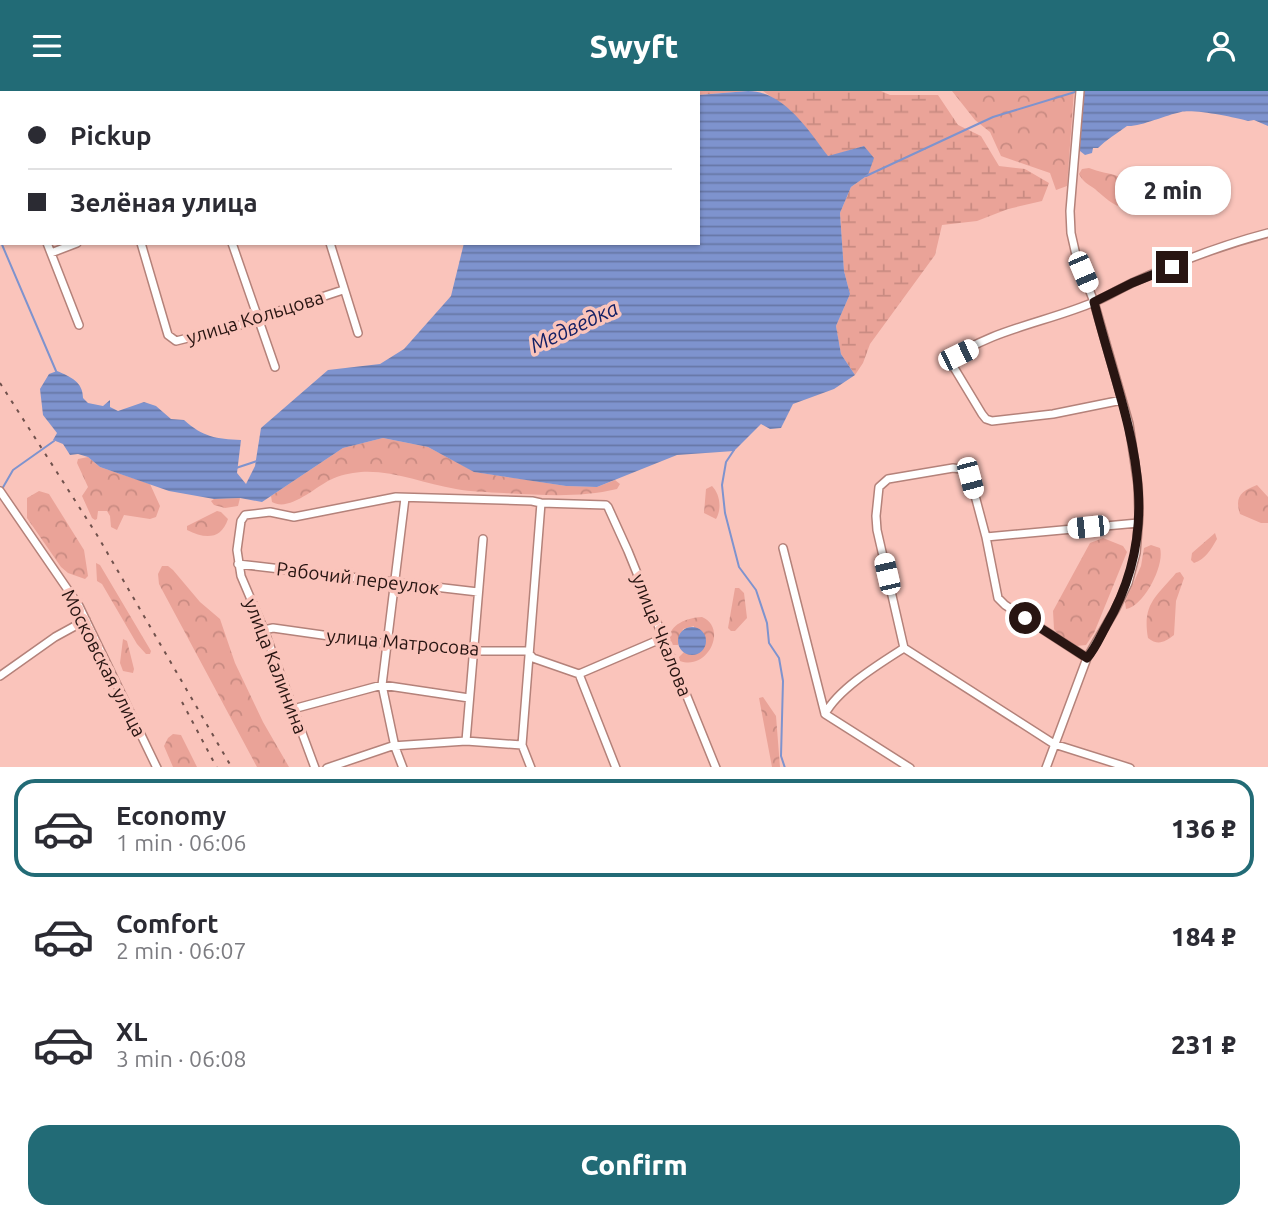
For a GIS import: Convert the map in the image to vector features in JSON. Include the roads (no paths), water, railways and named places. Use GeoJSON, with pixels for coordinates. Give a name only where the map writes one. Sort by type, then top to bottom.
{"type":"FeatureCollection","features":[{"type":"Feature","properties":{"kind":"street"},"geometry":{"type":"LineString","coordinates":[[1046,767],[1089,656],[1128,583],[1136,553],[1139,503],[1134,452],[1122,400],[1094,302],[1076,255],[1070,225],[1080,91]]}},
{"type":"Feature","properties":{"kind":"street"},"geometry":{"type":"LineString","coordinates":[[1122,400],[1053,414],[992,421],[982,414],[950,361],[989,339],[1094,302],[1132,283],[1192,259],[1268,233]]}},
{"type":"Feature","properties":{"kind":"street"},"geometry":{"type":"LineString","coordinates":[[48,245],[79,325]]}},
{"type":"Feature","properties":{"kind":"street"},"geometry":{"type":"LineString","coordinates":[[51,253],[73,245]]}},
{"type":"Feature","properties":{"kind":"street","name":"улица Кольцова"},"geometry":{"type":"LineString","coordinates":[[142,245],[168,335],[176,341],[260,320],[270,314],[343,290]]}},
{"type":"Feature","properties":{"kind":"street"},"geometry":{"type":"LineString","coordinates":[[233,245],[275,367]]}},
{"type":"Feature","properties":{"kind":"street"},"geometry":{"type":"LineString","coordinates":[[331,245],[358,333]]}},
{"type":"Feature","properties":{"kind":"street"},"geometry":{"type":"LineString","coordinates":[[1089,656],[1005,605],[999,598],[969,473],[961,468],[953,468],[888,479],[879,487],[877,530],[904,648],[1055,744],[1127,767]]}},
{"type":"Feature","properties":{"kind":"street","name":"Московская улица"},"geometry":{"type":"LineString","coordinates":[[0,491],[79,606],[157,767]]}},
{"type":"Feature","properties":{"kind":"street"},"geometry":{"type":"LineString","coordinates":[[238,564],[239,531],[245,515],[270,512],[294,517],[396,497],[541,503],[522,745],[531,767]]}},
{"type":"Feature","properties":{"kind":"street"},"geometry":{"type":"LineString","coordinates":[[402,767],[382,685],[405,498]]}},
{"type":"Feature","properties":{"kind":"street","name":"улица Чкалова"},"geometry":{"type":"LineString","coordinates":[[541,503],[606,505],[628,551],[716,767]]}},
{"type":"Feature","properties":{"kind":"street"},"geometry":{"type":"LineString","coordinates":[[986,537],[1138,523]]}},
{"type":"Feature","properties":{"kind":"street"},"geometry":{"type":"LineString","coordinates":[[466,741],[483,539]]}},
{"type":"Feature","properties":{"kind":"street"},"geometry":{"type":"LineString","coordinates":[[783,548],[825,714],[908,767]]}},
{"type":"Feature","properties":{"kind":"street","name":"Рабочий переулок"},"geometry":{"type":"LineString","coordinates":[[238,564],[478,592]]}},
{"type":"Feature","properties":{"kind":"street","name":"улица Калинина"},"geometry":{"type":"LineString","coordinates":[[238,564],[314,767]]}},
{"type":"Feature","properties":{"kind":"street"},"geometry":{"type":"LineString","coordinates":[[0,676],[55,637],[86,620]]}},
{"type":"Feature","properties":{"kind":"street","name":"улица Матросова"},"geometry":{"type":"LineString","coordinates":[[264,630],[273,628],[386,644],[463,651],[527,651],[533,658],[579,674]]}},
{"type":"Feature","properties":{"kind":"street"},"geometry":{"type":"LineString","coordinates":[[616,767],[579,674],[663,638]]}},
{"type":"Feature","properties":{"kind":"street"},"geometry":{"type":"LineString","coordinates":[[825,714],[830,704],[842,693],[904,648]]}},
{"type":"Feature","properties":{"kind":"street"},"geometry":{"type":"LineString","coordinates":[[293,709],[382,685],[469,698]]}},
{"type":"Feature","properties":{"kind":"street"},"geometry":{"type":"LineString","coordinates":[[330,767],[386,747],[466,741],[522,745]]}},
{"type":"Feature","properties":{"kind":"water"},"geometry":{"type":"Polygon","coordinates":[[[748,91],[773,97],[794,114],[828,156],[864,146],[874,158],[868,175],[851,187],[840,213],[844,271],[850,294],[836,326],[841,354],[855,375],[834,389],[793,404],[781,428],[770,429],[761,424],[734,451],[677,455],[597,487],[566,486],[474,472],[428,447],[383,438],[343,448],[262,502],[240,498],[214,499],[169,491],[100,467],[88,457],[70,455],[63,444],[53,440],[57,433],[43,415],[40,389],[49,374],[57,371],[78,384],[88,403],[103,406],[110,400],[110,407],[118,411],[144,402],[156,406],[171,419],[184,420],[204,434],[241,440],[237,473],[246,484],[255,466],[261,428],[328,370],[380,364],[404,349],[451,296],[464,245],[700,245],[700,95],[748,91]]]}},
{"type":"Feature","properties":{"kind":"water"},"geometry":{"type":"Polygon","coordinates":[[[1084,91],[1268,91],[1268,126],[1254,120],[1187,111],[1127,126],[1098,148],[1093,148],[1092,153],[1085,155],[1080,151],[1084,91]]]}},
{"type":"Feature","properties":{"kind":"water"},"geometry":{"type":"Polygon","coordinates":[[[692,627],[702,631],[706,641],[702,651],[692,655],[682,651],[678,641],[682,631],[692,627]]]}},
{"type":"Feature","properties":{"kind":"waterway","name":"Медведка"},"geometry":{"type":"LineString","coordinates":[[866,176],[993,117],[1075,92]]}},
{"type":"Feature","properties":{"kind":"waterway"},"geometry":{"type":"LineString","coordinates":[[2,245],[56,371]]}},
{"type":"Feature","properties":{"kind":"waterway","name":"Медведка"},"geometry":{"type":"LineString","coordinates":[[2,489],[13,470],[54,441]]}},
{"type":"Feature","properties":{"kind":"waterway"},"geometry":{"type":"LineString","coordinates":[[734,450],[726,462],[722,485],[725,513],[739,567],[756,590],[767,623],[769,643],[779,658],[783,681],[781,756],[785,767]]}},
{"type":"Feature","properties":{"kind":"waterway","name":"Медведка"},"geometry":{"type":"LineString","coordinates":[[236,468],[257,461]]}},
{"type":"Feature","properties":{"kind":"railway"},"geometry":{"type":"LineString","coordinates":[[0,383],[97,535],[231,767]]}},
{"type":"Feature","properties":{"kind":"railway"},"geometry":{"type":"LineString","coordinates":[[182,702],[216,767]]}}]}
